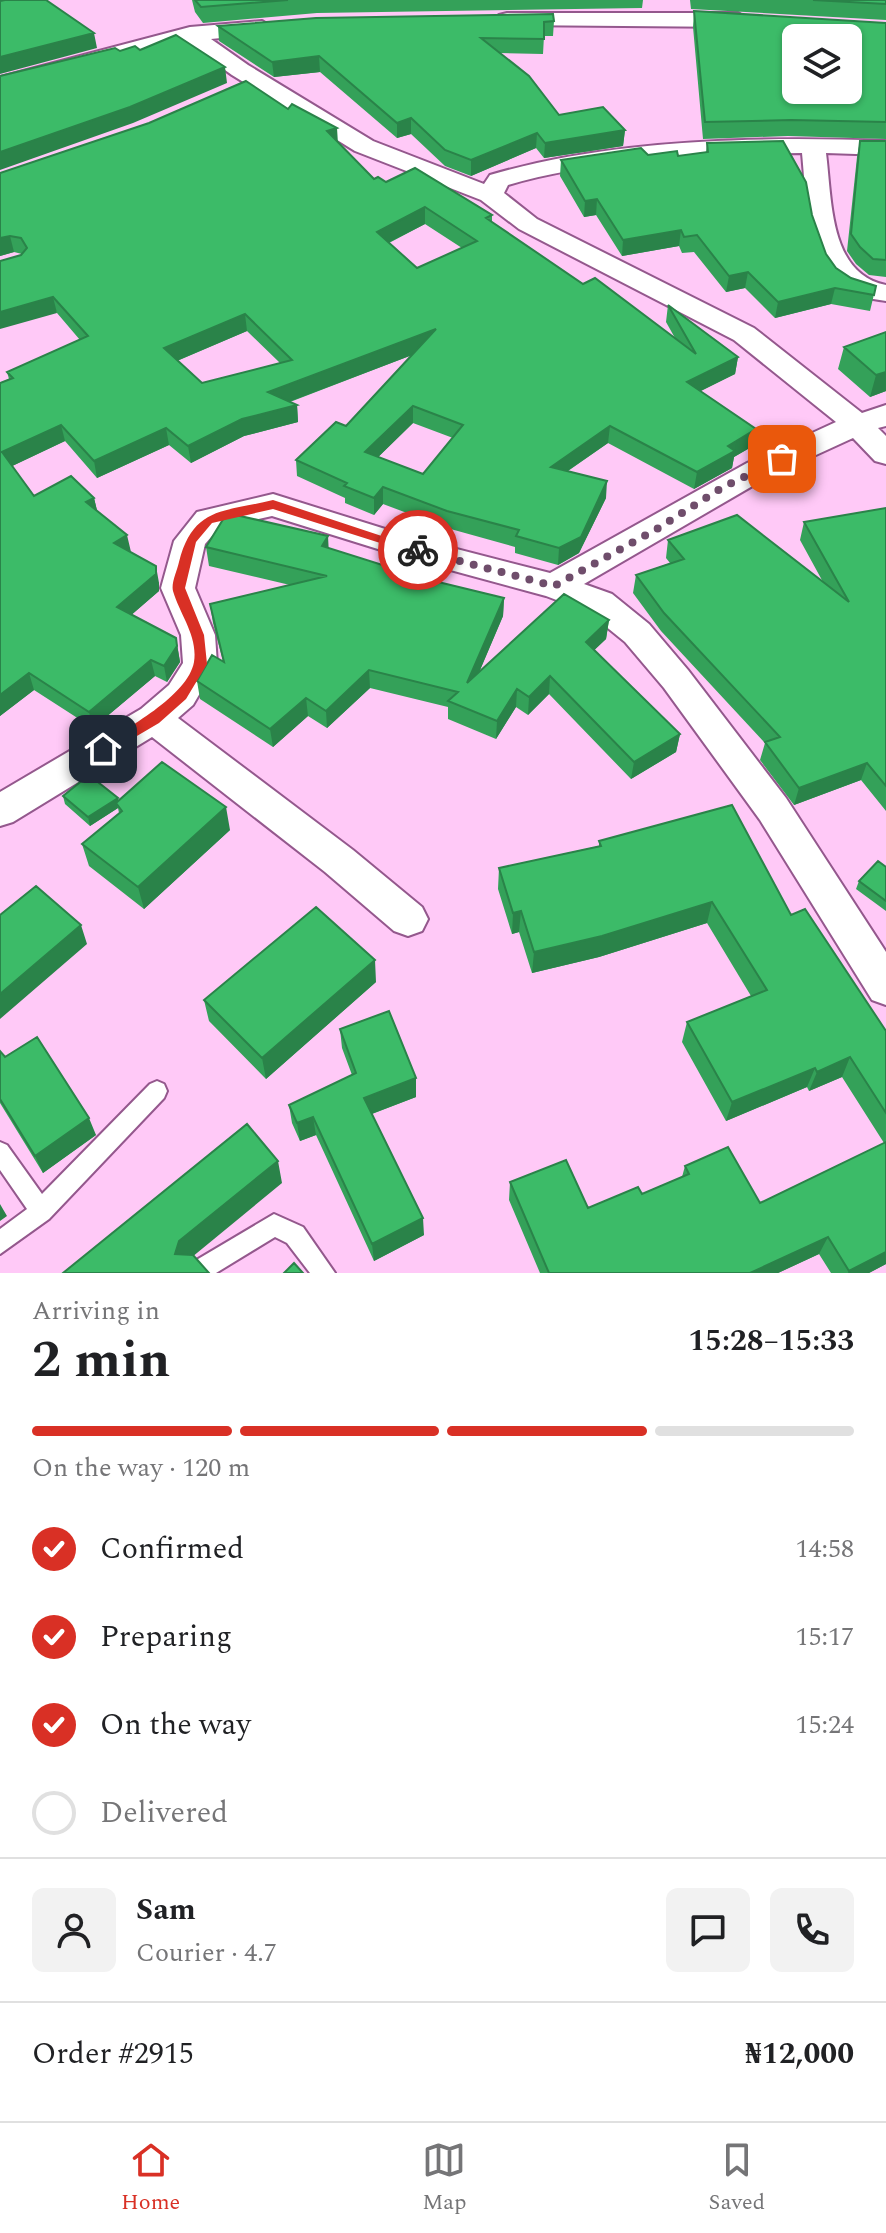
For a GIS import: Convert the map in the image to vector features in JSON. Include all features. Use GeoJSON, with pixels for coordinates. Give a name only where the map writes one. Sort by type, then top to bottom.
{"type":"FeatureCollection","features":[{"type":"Feature","properties":{"kind":"street"},"geometry":{"type":"LineString","coordinates":[[485,20],[700,18],[762,22]]}},
{"type":"Feature","properties":{"kind":"street"},"geometry":{"type":"LineString","coordinates":[[0,84],[190,34],[290,25]]}},
{"type":"Feature","properties":{"kind":"street"},"geometry":{"type":"LineString","coordinates":[[190,34],[258,81],[364,146],[490,195],[541,231],[744,334],[872,420],[886,454]]}},
{"type":"Feature","properties":{"kind":"street"},"geometry":{"type":"LineString","coordinates":[[232,93],[258,81]]}},
{"type":"Feature","properties":{"kind":"street"},"geometry":{"type":"LineString","coordinates":[[490,195],[499,180],[531,169],[649,155],[813,144],[886,148]]}},
{"type":"Feature","properties":{"kind":"street"},"geometry":{"type":"LineString","coordinates":[[813,144],[827,241],[834,264],[855,285],[886,293]]}},
{"type":"Feature","properties":{"kind":"street"},"geometry":{"type":"LineString","coordinates":[[554,586],[657,529],[723,487],[872,420]]}},
{"type":"Feature","properties":{"kind":"street"},"geometry":{"type":"LineString","coordinates":[[0,811],[154,719],[181,695],[200,664],[198,635],[178,588],[190,541],[208,520],[273,505],[410,548],[554,586],[600,603],[637,633],[676,679],[773,809],[886,987]]}},
{"type":"Feature","properties":{"kind":"street"},"geometry":{"type":"LineString","coordinates":[[154,719],[339,861],[408,919]]}},
{"type":"Feature","properties":{"kind":"lane"},"geometry":{"type":"LineString","coordinates":[[0,1243],[41,1211],[157,1091]]}},
{"type":"Feature","properties":{"kind":"lane"},"geometry":{"type":"LineString","coordinates":[[0,1152],[41,1211]]}},
{"type":"Feature","properties":{"kind":"lane"},"geometry":{"type":"LineString","coordinates":[[196,1273],[274,1225],[295,1235],[324,1273]]}},
{"type":"Feature","properties":{"kind":"building"},"geometry":{"type":"Polygon","coordinates":[[[46,0],[94,33],[0,57],[0,1],[46,0]]]}},
{"type":"Feature","properties":{"kind":"building"},"geometry":{"type":"Polygon","coordinates":[[[195,0],[288,0],[201,7],[195,0]]]}},
{"type":"Feature","properties":{"kind":"building"},"geometry":{"type":"Polygon","coordinates":[[[813,0],[886,0],[886,4],[813,0]]]}},
{"type":"Feature","properties":{"kind":"building"},"geometry":{"type":"Polygon","coordinates":[[[694,11],[886,23],[886,122],[705,122],[694,11]]]}},
{"type":"Feature","properties":{"kind":"building"},"geometry":{"type":"Polygon","coordinates":[[[553,14],[554,21],[544,22],[544,39],[481,38],[529,76],[559,115],[603,107],[625,130],[545,143],[537,133],[471,160],[445,150],[411,118],[397,123],[319,56],[272,62],[218,26],[316,18],[553,14]]]}},
{"type":"Feature","properties":{"kind":"building"},"geometry":{"type":"Polygon","coordinates":[[[176,35],[225,67],[130,107],[0,152],[0,76],[115,48],[120,51],[135,46],[140,50],[176,35]]]}},
{"type":"Feature","properties":{"kind":"building"},"geometry":{"type":"Polygon","coordinates":[[[246,81],[288,109],[292,104],[337,128],[327,131],[374,179],[378,177],[386,182],[415,168],[492,215],[486,218],[583,284],[595,278],[696,354],[668,305],[738,357],[687,382],[756,429],[728,446],[735,451],[697,472],[610,426],[551,467],[607,481],[581,537],[559,548],[516,536],[519,530],[447,511],[383,487],[374,498],[296,460],[336,422],[346,426],[436,329],[268,392],[297,405],[242,419],[188,446],[166,428],[94,461],[61,425],[2,452],[34,496],[71,476],[94,498],[86,502],[127,535],[114,543],[156,566],[156,574],[117,607],[176,638],[177,646],[164,666],[151,660],[89,712],[29,673],[0,695],[0,383],[13,378],[7,372],[88,336],[53,297],[0,312],[0,261],[21,255],[27,248],[21,238],[0,238],[0,173],[149,123],[246,81]],[[425,207],[377,232],[417,268],[477,241],[425,207]],[[245,314],[164,348],[202,383],[292,360],[245,314]],[[413,406],[365,452],[423,474],[463,425],[413,406]]]}},
{"type":"Feature","properties":{"kind":"building"},"geometry":{"type":"Polygon","coordinates":[[[783,141],[806,182],[812,215],[826,254],[836,268],[851,278],[876,286],[874,295],[835,288],[778,302],[748,272],[729,276],[697,235],[684,237],[681,230],[623,240],[597,199],[585,201],[561,160],[641,148],[648,155],[677,151],[678,156],[708,152],[707,143],[783,141]]]}},
{"type":"Feature","properties":{"kind":"building"},"geometry":{"type":"Polygon","coordinates":[[[860,141],[886,141],[886,260],[873,259],[851,234],[860,141]]]}},
{"type":"Feature","properties":{"kind":"building"},"geometry":{"type":"Polygon","coordinates":[[[886,332],[886,372],[876,375],[844,347],[886,332]]]}},
{"type":"Feature","properties":{"kind":"building"},"geometry":{"type":"Polygon","coordinates":[[[886,508],[886,786],[867,763],[799,788],[765,742],[780,737],[664,613],[636,575],[684,559],[668,540],[737,515],[849,602],[804,522],[886,508]]]}},
{"type":"Feature","properties":{"kind":"building"},"geometry":{"type":"Polygon","coordinates":[[[227,513],[328,536],[322,546],[430,580],[504,598],[467,683],[564,594],[609,620],[586,642],[680,734],[634,762],[550,676],[529,697],[517,689],[497,721],[448,701],[458,692],[369,670],[326,711],[306,698],[270,729],[197,681],[212,655],[224,662],[210,604],[327,576],[206,547],[227,513]]]}},
{"type":"Feature","properties":{"kind":"building"},"geometry":{"type":"Polygon","coordinates":[[[162,762],[226,807],[138,887],[82,844],[122,811],[116,803],[162,762]]]}},
{"type":"Feature","properties":{"kind":"building"},"geometry":{"type":"Polygon","coordinates":[[[89,775],[118,798],[88,817],[63,796],[89,775]]]}},
{"type":"Feature","properties":{"kind":"building"},"geometry":{"type":"Polygon","coordinates":[[[732,805],[791,915],[805,909],[886,1031],[886,1113],[850,1057],[732,1102],[687,1022],[767,990],[712,902],[602,936],[534,952],[521,911],[513,913],[499,868],[601,846],[599,841],[732,805]]]}},
{"type":"Feature","properties":{"kind":"building"},"geometry":{"type":"Polygon","coordinates":[[[878,861],[886,867],[886,901],[859,881],[878,861]]]}},
{"type":"Feature","properties":{"kind":"building"},"geometry":{"type":"Polygon","coordinates":[[[36,886],[81,925],[0,994],[0,915],[36,886]]]}},
{"type":"Feature","properties":{"kind":"building"},"geometry":{"type":"Polygon","coordinates":[[[316,907],[375,960],[262,1058],[204,1000],[316,907]]]}},
{"type":"Feature","properties":{"kind":"building"},"geometry":{"type":"Polygon","coordinates":[[[389,1011],[416,1078],[364,1098],[423,1218],[372,1244],[313,1117],[297,1123],[289,1105],[356,1073],[340,1029],[389,1011]]]}},
{"type":"Feature","properties":{"kind":"building"},"geometry":{"type":"Polygon","coordinates":[[[37,1037],[89,1118],[35,1156],[0,1099],[0,1051],[5,1057],[37,1037]]]}},
{"type":"Feature","properties":{"kind":"building"},"geometry":{"type":"Polygon","coordinates":[[[247,1124],[278,1161],[179,1241],[175,1254],[193,1255],[209,1273],[63,1273],[247,1124]]]}},
{"type":"Feature","properties":{"kind":"building"},"geometry":{"type":"Polygon","coordinates":[[[886,1142],[886,1252],[849,1271],[828,1237],[750,1273],[549,1273],[510,1182],[566,1160],[588,1208],[638,1187],[642,1194],[689,1174],[685,1166],[728,1147],[760,1203],[886,1142]]]}},
{"type":"Feature","properties":{"kind":"building"},"geometry":{"type":"Polygon","coordinates":[[[294,1263],[303,1273],[284,1273],[294,1263]]]}},
{"type":"Feature","properties":{"kind":"way so far"},"geometry":{"type":"LineString","coordinates":[[418,550],[554,586],[657,529],[723,487],[782,459]]}},
{"type":"Feature","properties":{"kind":"route"},"geometry":{"type":"LineString","coordinates":[[103,749],[154,719],[181,695],[200,664],[198,635],[178,588],[190,541],[208,520],[273,505],[418,550]]}}]}
